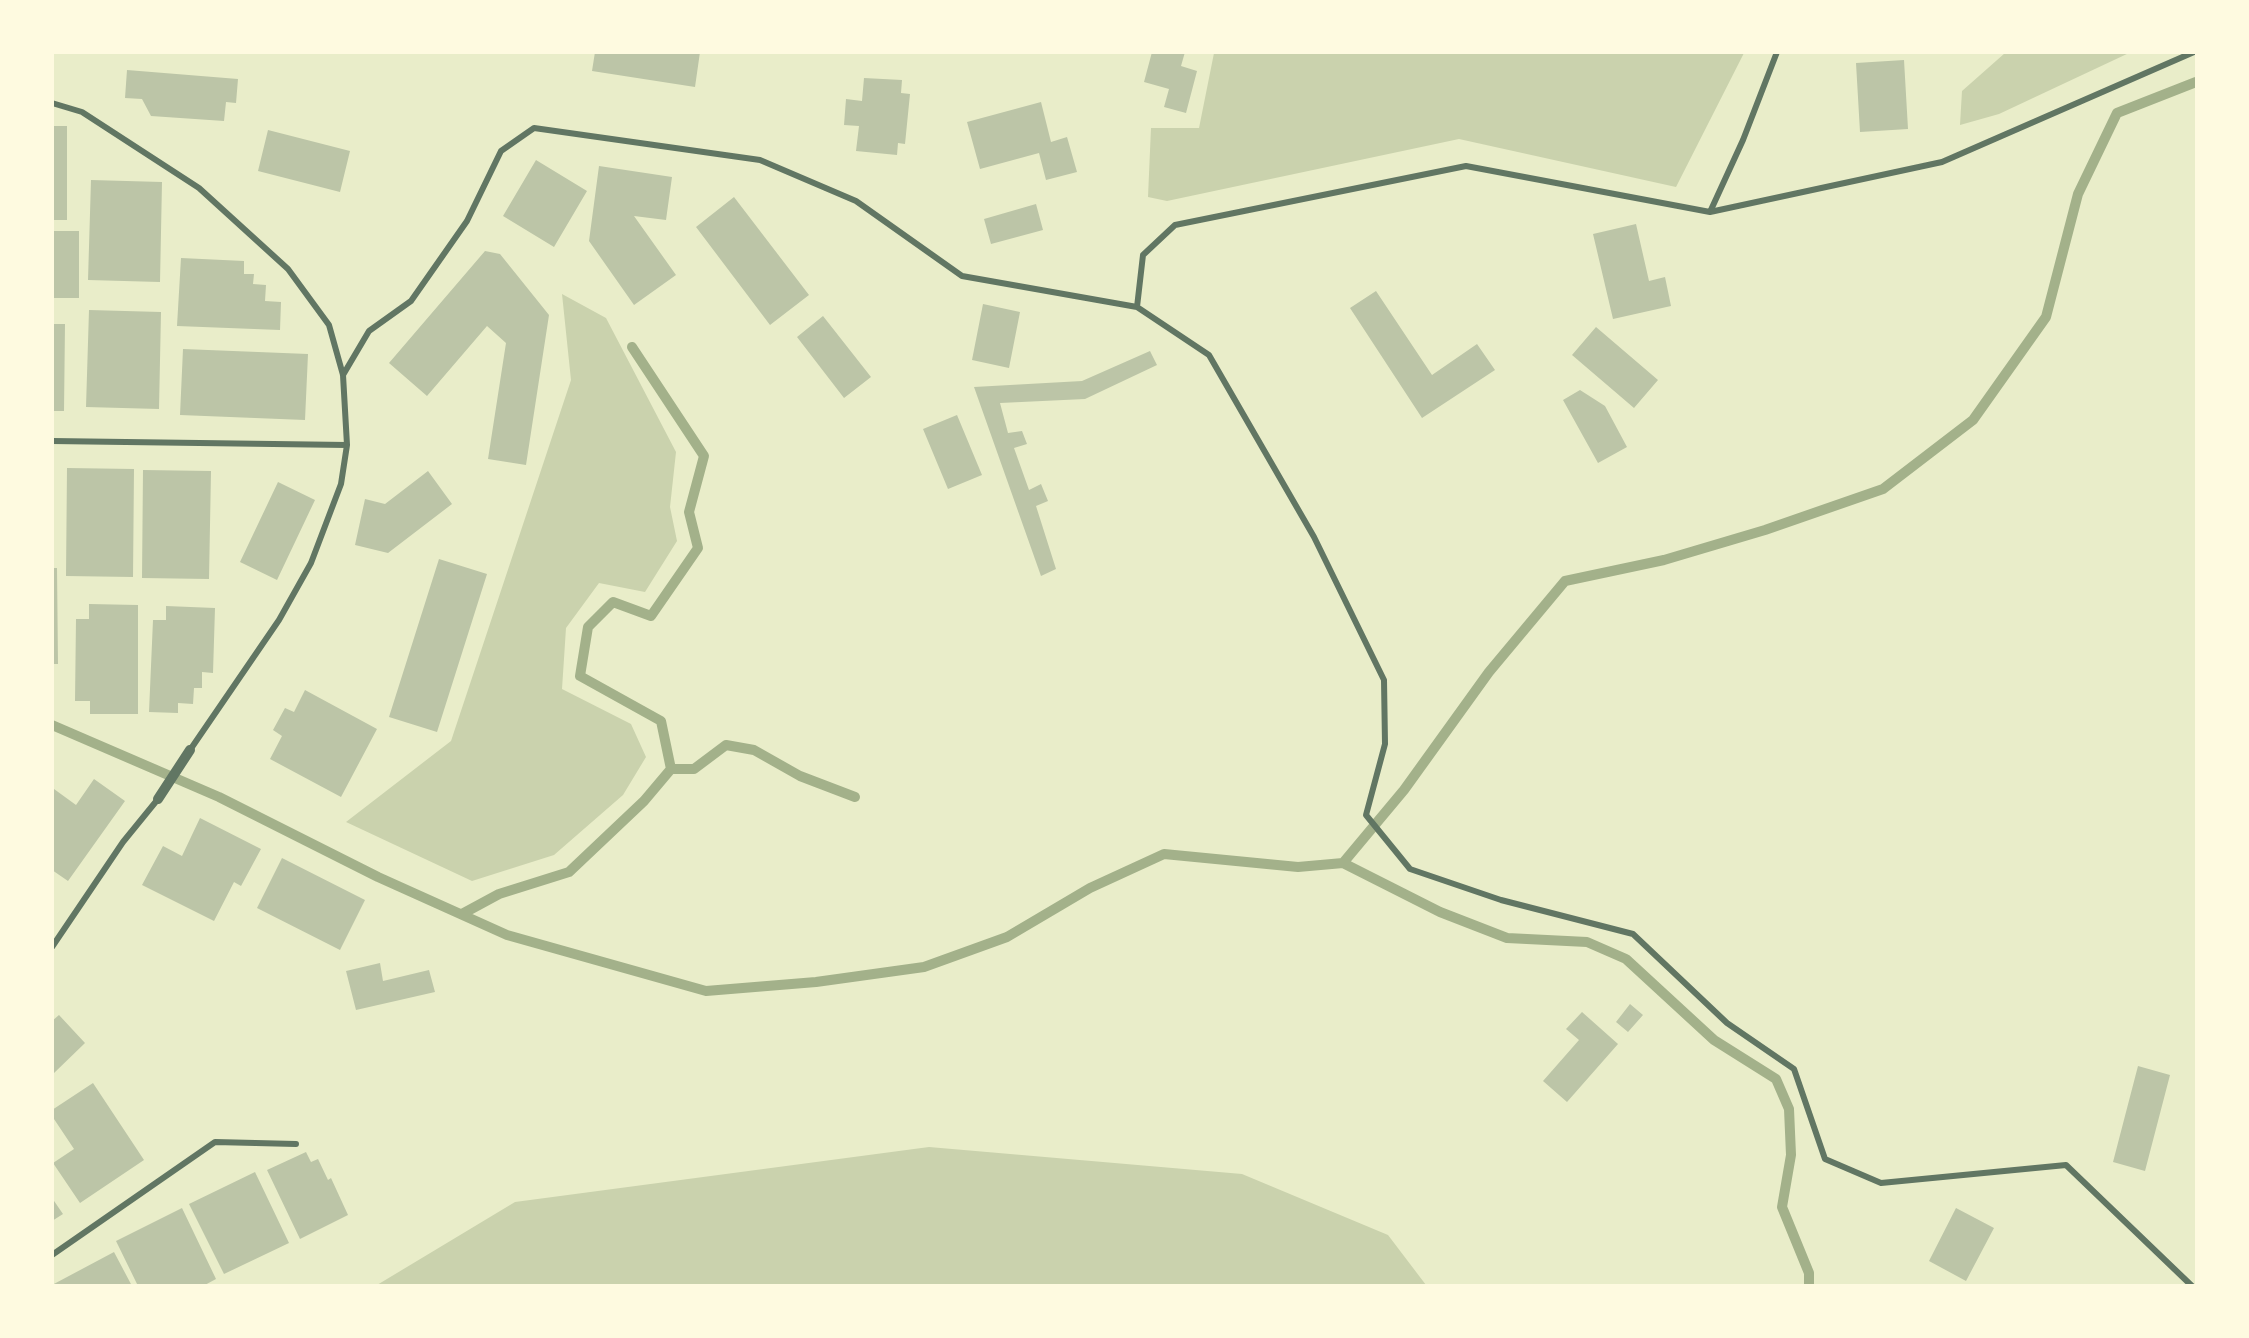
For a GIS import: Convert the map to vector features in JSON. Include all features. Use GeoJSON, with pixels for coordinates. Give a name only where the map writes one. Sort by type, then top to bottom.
{"type":"FeatureCollection","features":[{"type":"Feature","properties":{"kind":"street"},"geometry":{"type":"LineString","coordinates":[[1710,212],[1743,140],[1777,52]]}},
{"type":"Feature","properties":{"kind":"street"},"geometry":{"type":"LineString","coordinates":[[1137,307],[1143,255],[1175,225],[1466,166],[1710,212],[1942,162],[2194,52]]}},
{"type":"Feature","properties":{"kind":"street"},"geometry":{"type":"LineString","coordinates":[[52,103],[82,112],[199,188],[288,269],[329,325],[343,375],[346,445],[341,484],[311,563],[279,620],[158,800],[123,842],[52,947]]}},
{"type":"Feature","properties":{"kind":"street"},"geometry":{"type":"LineString","coordinates":[[343,375],[369,331],[411,301],[467,221],[501,152],[534,128],[760,160],[856,201],[962,276],[1137,307],[1209,355],[1314,537],[1384,680],[1385,744],[1366,815],[1410,869],[1501,900],[1633,934],[1727,1023],[1794,1069],[1825,1159],[1881,1183],[2066,1165],[2192,1286]]}},
{"type":"Feature","properties":{"kind":"street"},"geometry":{"type":"LineString","coordinates":[[52,441],[346,445]]}},
{"type":"Feature","properties":{"kind":"street"},"geometry":{"type":"LineString","coordinates":[[52,1255],[215,1142],[296,1144]]}},
{"type":"Feature","properties":{"kind":"green space"},"geometry":{"type":"Polygon","coordinates":[[[1214,52],[1744,53],[1676,187],[1459,139],[1167,201],[1148,197],[1151,128],[1199,128],[1214,52]]]}},
{"type":"Feature","properties":{"kind":"green space"},"geometry":{"type":"Polygon","coordinates":[[[2005,53],[2129,53],[1999,114],[1960,125],[1962,91],[2005,53]]]}},
{"type":"Feature","properties":{"kind":"green space"},"geometry":{"type":"Polygon","coordinates":[[[562,294],[606,318],[676,452],[670,507],[677,541],[645,592],[599,583],[566,628],[562,689],[631,724],[646,757],[623,795],[554,855],[472,881],[346,822],[451,741],[571,380],[562,294]]]}},
{"type":"Feature","properties":{"kind":"green space"},"geometry":{"type":"Polygon","coordinates":[[[929,1147],[1242,1174],[1388,1235],[1426,1285],[377,1285],[515,1202],[929,1147]]]}},
{"type":"Feature","properties":{"kind":"building"},"geometry":{"type":"Polygon","coordinates":[[[595,52],[700,52],[695,87],[592,71],[595,52]]]}},
{"type":"Feature","properties":{"kind":"building"},"geometry":{"type":"Polygon","coordinates":[[[1152,52],[1185,52],[1181,66],[1197,71],[1186,113],[1164,107],[1169,89],[1144,82],[1152,52]]]}},
{"type":"Feature","properties":{"kind":"building"},"geometry":{"type":"Polygon","coordinates":[[[1904,60],[1908,129],[1860,132],[1856,63],[1904,60]]]}},
{"type":"Feature","properties":{"kind":"building"},"geometry":{"type":"Polygon","coordinates":[[[127,70],[238,79],[236,103],[226,102],[224,121],[151,116],[142,99],[125,98],[127,70]]]}},
{"type":"Feature","properties":{"kind":"building"},"geometry":{"type":"Polygon","coordinates":[[[864,78],[902,80],[901,93],[910,94],[905,144],[898,143],[897,155],[856,151],[859,126],[844,125],[846,99],[862,101],[864,78]]]}},
{"type":"Feature","properties":{"kind":"building"},"geometry":{"type":"Polygon","coordinates":[[[1041,102],[1051,142],[1067,137],[1077,172],[1046,180],[1039,153],[980,169],[967,122],[1041,102]]]}},
{"type":"Feature","properties":{"kind":"building"},"geometry":{"type":"Polygon","coordinates":[[[52,126],[67,126],[67,220],[52,220],[52,126]]]}},
{"type":"Feature","properties":{"kind":"building"},"geometry":{"type":"Polygon","coordinates":[[[268,130],[350,151],[340,192],[258,171],[268,130]]]}},
{"type":"Feature","properties":{"kind":"building"},"geometry":{"type":"Polygon","coordinates":[[[536,160],[587,191],[554,247],[503,216],[536,160]]]}},
{"type":"Feature","properties":{"kind":"building"},"geometry":{"type":"Polygon","coordinates":[[[599,166],[672,177],[666,220],[634,216],[676,275],[634,305],[589,241],[599,166]]]}},
{"type":"Feature","properties":{"kind":"building"},"geometry":{"type":"Polygon","coordinates":[[[91,180],[162,182],[160,282],[88,280],[91,180]]]}},
{"type":"Feature","properties":{"kind":"building"},"geometry":{"type":"Polygon","coordinates":[[[734,197],[809,295],[770,325],[696,227],[734,197]]]}},
{"type":"Feature","properties":{"kind":"building"},"geometry":{"type":"Polygon","coordinates":[[[1036,204],[1043,230],[991,244],[984,219],[1036,204]]]}},
{"type":"Feature","properties":{"kind":"building"},"geometry":{"type":"Polygon","coordinates":[[[1636,224],[1649,281],[1665,277],[1671,306],[1613,319],[1593,234],[1636,224]]]}},
{"type":"Feature","properties":{"kind":"building"},"geometry":{"type":"Polygon","coordinates":[[[52,231],[79,231],[79,298],[52,298],[52,231]]]}},
{"type":"Feature","properties":{"kind":"building"},"geometry":{"type":"Polygon","coordinates":[[[485,251],[500,254],[549,315],[526,465],[488,459],[506,343],[487,326],[427,396],[389,363],[485,251]]]}},
{"type":"Feature","properties":{"kind":"building"},"geometry":{"type":"Polygon","coordinates":[[[181,258],[244,261],[244,274],[254,274],[253,284],[266,285],[265,301],[281,302],[280,330],[177,326],[181,258]]]}},
{"type":"Feature","properties":{"kind":"building"},"geometry":{"type":"Polygon","coordinates":[[[1376,291],[1432,375],[1477,344],[1495,370],[1422,418],[1350,308],[1376,291]]]}},
{"type":"Feature","properties":{"kind":"building"},"geometry":{"type":"Polygon","coordinates":[[[983,304],[1020,312],[1009,368],[972,360],[983,304]]]}},
{"type":"Feature","properties":{"kind":"building"},"geometry":{"type":"Polygon","coordinates":[[[89,310],[161,312],[159,409],[86,407],[89,310]]]}},
{"type":"Feature","properties":{"kind":"building"},"geometry":{"type":"Polygon","coordinates":[[[823,316],[871,377],[844,398],[797,337],[823,316]]]}},
{"type":"Feature","properties":{"kind":"building"},"geometry":{"type":"Polygon","coordinates":[[[52,324],[65,324],[64,411],[52,411],[52,324]]]}},
{"type":"Feature","properties":{"kind":"building"},"geometry":{"type":"Polygon","coordinates":[[[1596,327],[1658,380],[1634,408],[1572,355],[1596,327]]]}},
{"type":"Feature","properties":{"kind":"building"},"geometry":{"type":"Polygon","coordinates":[[[183,349],[308,354],[305,420],[180,415],[183,349]]]}},
{"type":"Feature","properties":{"kind":"building"},"geometry":{"type":"Polygon","coordinates":[[[1150,351],[1157,365],[1085,399],[1000,403],[1008,433],[1022,431],[1027,444],[1014,448],[1029,490],[1041,484],[1048,501],[1036,506],[1056,569],[1041,576],[974,387],[1082,381],[1150,351]]]}},
{"type":"Feature","properties":{"kind":"building"},"geometry":{"type":"Polygon","coordinates":[[[1580,390],[1605,406],[1627,447],[1598,463],[1563,400],[1580,390]]]}},
{"type":"Feature","properties":{"kind":"building"},"geometry":{"type":"Polygon","coordinates":[[[957,415],[982,475],[948,489],[923,429],[957,415]]]}},
{"type":"Feature","properties":{"kind":"building"},"geometry":{"type":"Polygon","coordinates":[[[67,468],[134,469],[133,577],[66,576],[67,468]]]}},
{"type":"Feature","properties":{"kind":"building"},"geometry":{"type":"Polygon","coordinates":[[[143,470],[211,471],[209,579],[142,578],[143,470]]]}},
{"type":"Feature","properties":{"kind":"building"},"geometry":{"type":"Polygon","coordinates":[[[428,471],[452,504],[388,553],[355,545],[365,499],[385,504],[428,471]]]}},
{"type":"Feature","properties":{"kind":"building"},"geometry":{"type":"Polygon","coordinates":[[[278,482],[315,500],[277,580],[240,562],[278,482]]]}},
{"type":"Feature","properties":{"kind":"building"},"geometry":{"type":"Polygon","coordinates":[[[439,559],[487,574],[437,732],[389,717],[439,559]]]}},
{"type":"Feature","properties":{"kind":"building"},"geometry":{"type":"Polygon","coordinates":[[[52,568],[57,568],[58,664],[52,664],[52,568]]]}},
{"type":"Feature","properties":{"kind":"building"},"geometry":{"type":"Polygon","coordinates":[[[89,604],[138,605],[138,714],[90,714],[90,701],[75,701],[76,619],[89,619],[89,604]]]}},
{"type":"Feature","properties":{"kind":"building"},"geometry":{"type":"Polygon","coordinates":[[[166,606],[215,608],[213,673],[202,672],[202,688],[194,688],[193,704],[178,703],[178,713],[149,712],[153,620],[166,620],[166,606]]]}},
{"type":"Feature","properties":{"kind":"building"},"geometry":{"type":"Polygon","coordinates":[[[305,690],[377,729],[341,797],[270,759],[282,736],[273,730],[285,708],[294,712],[305,690]]]}},
{"type":"Feature","properties":{"kind":"building"},"geometry":{"type":"Polygon","coordinates":[[[94,779],[125,801],[68,881],[52,870],[52,792],[54,789],[76,805],[94,779]]]}},
{"type":"Feature","properties":{"kind":"building"},"geometry":{"type":"Polygon","coordinates":[[[200,818],[261,849],[241,886],[234,882],[214,921],[142,885],[163,846],[182,856],[200,818]]]}},
{"type":"Feature","properties":{"kind":"building"},"geometry":{"type":"Polygon","coordinates":[[[282,858],[365,900],[340,950],[257,908],[282,858]]]}},
{"type":"Feature","properties":{"kind":"building"},"geometry":{"type":"Polygon","coordinates":[[[380,963],[383,981],[429,970],[435,992],[356,1010],[346,971],[380,963]]]}},
{"type":"Feature","properties":{"kind":"building"},"geometry":{"type":"Polygon","coordinates":[[[1630,1004],[1643,1015],[1628,1032],[1616,1022],[1630,1004]]]}},
{"type":"Feature","properties":{"kind":"building"},"geometry":{"type":"Polygon","coordinates":[[[1582,1012],[1618,1044],[1567,1102],[1543,1081],[1579,1040],[1566,1029],[1582,1012]]]}},
{"type":"Feature","properties":{"kind":"building"},"geometry":{"type":"Polygon","coordinates":[[[59,1015],[85,1043],[52,1075],[52,1021],[59,1015]]]}},
{"type":"Feature","properties":{"kind":"building"},"geometry":{"type":"Polygon","coordinates":[[[2138,1066],[2170,1075],[2145,1171],[2113,1162],[2138,1066]]]}},
{"type":"Feature","properties":{"kind":"building"},"geometry":{"type":"Polygon","coordinates":[[[93,1083],[144,1160],[80,1203],[53,1163],[74,1149],[52,1116],[52,1110],[93,1083]]]}},
{"type":"Feature","properties":{"kind":"building"},"geometry":{"type":"Polygon","coordinates":[[[306,1152],[311,1162],[318,1159],[328,1180],[331,1178],[348,1215],[300,1239],[267,1170],[306,1152]]]}},
{"type":"Feature","properties":{"kind":"building"},"geometry":{"type":"Polygon","coordinates":[[[255,1172],[289,1243],[224,1274],[189,1204],[255,1172]]]}},
{"type":"Feature","properties":{"kind":"building"},"geometry":{"type":"Polygon","coordinates":[[[52,1198],[63,1214],[52,1221],[52,1198]]]}},
{"type":"Feature","properties":{"kind":"building"},"geometry":{"type":"Polygon","coordinates":[[[182,1208],[216,1279],[203,1286],[138,1286],[116,1241],[182,1208]]]}},
{"type":"Feature","properties":{"kind":"building"},"geometry":{"type":"Polygon","coordinates":[[[1956,1208],[1994,1228],[1966,1281],[1929,1261],[1956,1208]]]}},
{"type":"Feature","properties":{"kind":"building"},"geometry":{"type":"Polygon","coordinates":[[[114,1252],[132,1286],[52,1286],[52,1285],[114,1252]]]}},
{"type":"Feature","properties":{"kind":"waterway"},"geometry":{"type":"LineString","coordinates":[[1343,863],[1404,790],[1489,672],[1565,581],[1664,560],[1765,530],[1883,489],[1973,420],[2046,317],[2078,194],[2117,113],[2196,82]]}},
{"type":"Feature","properties":{"kind":"waterway"},"geometry":{"type":"LineString","coordinates":[[462,914],[499,894],[569,872],[644,801],[671,769],[661,721],[580,676],[588,627],[613,602],[651,616],[698,548],[689,512],[704,456],[632,347]]}},
{"type":"Feature","properties":{"kind":"waterway"},"geometry":{"type":"LineString","coordinates":[[52,725],[219,797],[378,877],[507,935],[706,991],[816,982],[924,967],[1007,937],[1090,888],[1164,854],[1298,867],[1343,863],[1440,912],[1507,938],[1587,942],[1626,959],[1714,1040],[1776,1079],[1789,1109],[1791,1155],[1782,1207],[1809,1273],[1809,1286]]}},
{"type":"Feature","properties":{"kind":"waterway"},"geometry":{"type":"LineString","coordinates":[[671,769],[694,769],[726,745],[754,750],[800,776],[855,797]]}}]}
